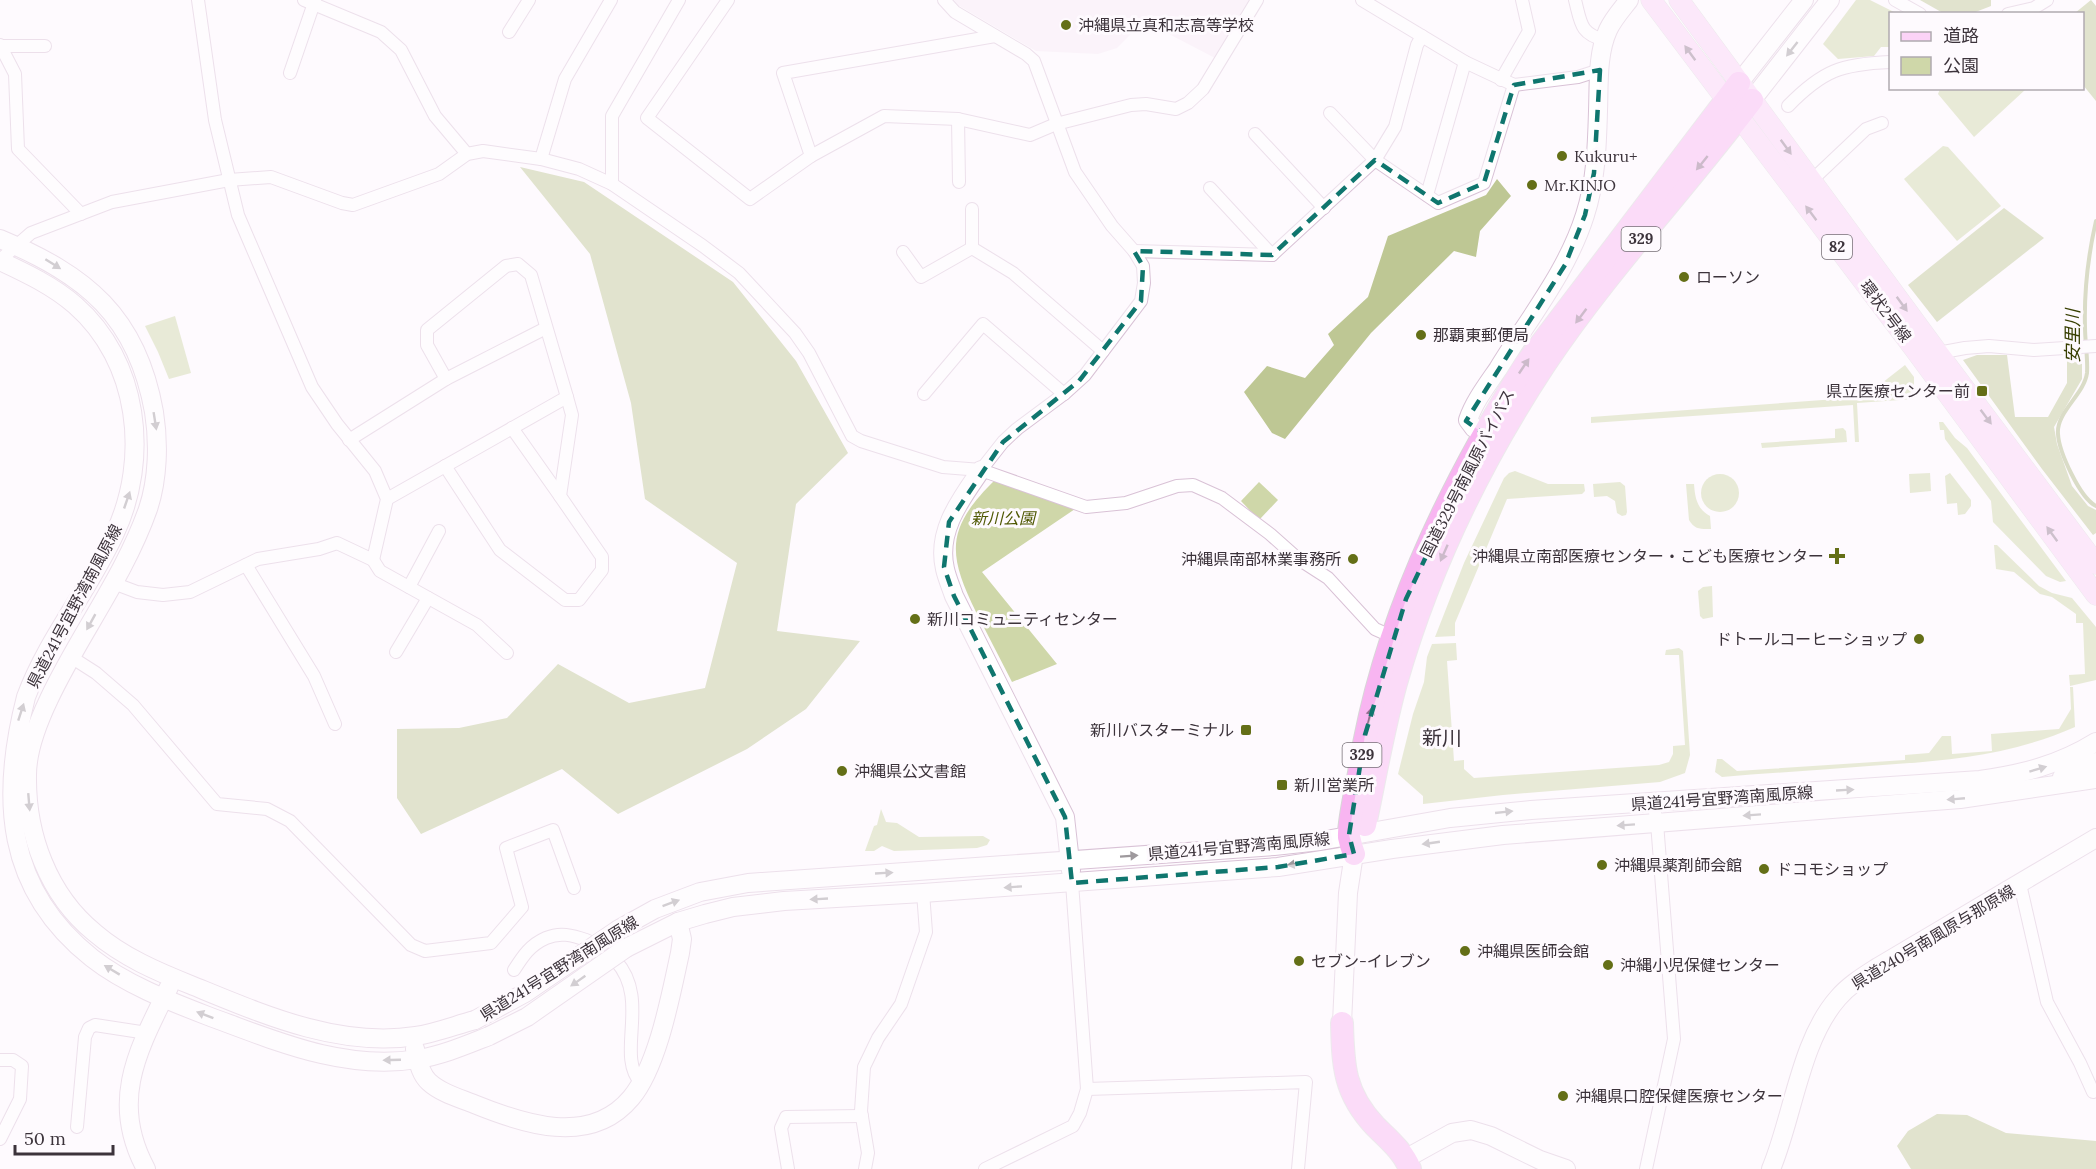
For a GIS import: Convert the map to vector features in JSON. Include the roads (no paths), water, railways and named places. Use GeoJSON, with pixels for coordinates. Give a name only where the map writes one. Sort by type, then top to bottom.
{"type":"FeatureCollection","features":[{"type":"Feature","properties":{"kind":"highway","name":"国道329号南風原バイパス"},"geometry":{"type":"LineString","coordinates":[[1355,841],[1365,735],[1380,675],[1406,599],[1437,524],[1490,439],[1738,100]]}},
{"type":"Feature","properties":{"kind":"highway","name":"国道329号南風原バイパス"},"geometry":{"type":"LineString","coordinates":[[1355,841],[1411,636],[1490,439]]}},
{"type":"Feature","properties":{"kind":"highway"},"geometry":{"type":"LineString","coordinates":[[1342,1023],[1342,1062],[1351,1092],[1367,1117],[1408,1164]]}},
{"type":"Feature","properties":{"kind":"main road"},"geometry":{"type":"LineString","coordinates":[[1490,439],[1469,424],[1470,415],[1519,334],[1565,265],[1585,215],[1594,173],[1599,70],[1605,40],[1608,30],[1629,0]]}},
{"type":"Feature","properties":{"kind":"main road","name":"環状2号線"},"geometry":{"type":"LineString","coordinates":[[1651,0],[1811,181],[2096,564]]}},
{"type":"Feature","properties":{"kind":"main road","name":"環状2号線"},"geometry":{"type":"LineString","coordinates":[[1679,0],[1738,100],[1922,359],[2096,595]]}},
{"type":"Feature","properties":{"kind":"main road"},"geometry":{"type":"LineString","coordinates":[[1738,100],[1804,0]]}},
{"type":"Feature","properties":{"kind":"main road"},"geometry":{"type":"LineString","coordinates":[[1738,100],[1830,0]]}},
{"type":"Feature","properties":{"kind":"main road","name":"県道241号宜野湾南風原線"},"geometry":{"type":"LineString","coordinates":[[8,242],[38,255],[83,284],[108,308],[128,334],[140,361],[150,393],[157,430],[156,467],[149,505],[136,541],[71,657],[48,701],[33,737],[27,774],[36,846],[53,884],[73,912],[93,932],[140,963],[299,1026],[333,1034],[377,1038],[410,1036],[475,1020],[525,993],[619,929],[655,909],[700,892],[748,883],[1274,846],[1503,835],[1960,799],[2035,787]]}},
{"type":"Feature","properties":{"kind":"main road","name":"県道241号宜野湾南風原線"},"geometry":{"type":"LineString","coordinates":[[0,261],[53,289],[75,305],[98,329],[115,355],[127,385],[135,442],[131,487],[116,533],[47,652],[26,695],[13,735],[6,768],[6,811],[23,875],[40,904],[63,933],[94,959],[131,982],[164,998],[259,1035],[314,1053],[357,1061],[418,1059],[457,1049],[527,1017],[626,948],[678,922],[733,907],[784,901],[1072,883],[1278,867],[1355,841],[1461,817],[1531,810],[1980,780],[2039,769],[2096,742]]}},
{"type":"Feature","properties":{"kind":"main road"},"geometry":{"type":"LineString","coordinates":[[981,470],[949,522],[944,544],[944,567],[954,596],[1065,816],[1072,883]]}},
{"type":"Feature","properties":{"kind":"main road"},"geometry":{"type":"LineString","coordinates":[[2035,787],[2096,762]]}},
{"type":"Feature","properties":{"kind":"main road"},"geometry":{"type":"LineString","coordinates":[[2035,787],[2096,779]]}},
{"type":"Feature","properties":{"kind":"main road","name":"県道240号南風原与那原線"},"geometry":{"type":"LineString","coordinates":[[1771,1169],[1811,1044],[1838,998],[1849,987],[1878,967],[2096,838]]}},
{"type":"Feature","properties":{"kind":"main road"},"geometry":{"type":"LineString","coordinates":[[1342,1023],[1348,893],[1355,841]]}},
{"type":"Feature","properties":{"kind":"main road"},"geometry":{"type":"LineString","coordinates":[[410,1036],[423,1076],[437,1089],[522,1121],[559,1128],[594,1123],[608,1118],[630,1098],[641,1083],[655,1050],[676,972],[682,939],[678,922]]}},
{"type":"Feature","properties":{"kind":"main road"},"geometry":{"type":"LineString","coordinates":[[146,1169],[136,1150],[130,1131],[128,1111],[130,1086],[140,1050],[173,978]]}},
{"type":"Feature","properties":{"kind":"main road"},"geometry":{"type":"LineString","coordinates":[[1408,1164],[1452,1132],[1471,1130],[1491,1136],[1540,1160],[1566,1169]]}},
{"type":"Feature","properties":{"kind":"street"},"geometry":{"type":"LineString","coordinates":[[198,0],[215,120],[238,215],[312,387],[349,440],[375,471],[387,499],[373,560]]}},
{"type":"Feature","properties":{"kind":"street"},"geometry":{"type":"LineString","coordinates":[[509,32],[530,0]]}},
{"type":"Feature","properties":{"kind":"street"},"geometry":{"type":"LineString","coordinates":[[541,159],[565,79],[611,0]]}},
{"type":"Feature","properties":{"kind":"street"},"geometry":{"type":"LineString","coordinates":[[612,184],[612,116],[679,0]]}},
{"type":"Feature","properties":{"kind":"street"},"geometry":{"type":"LineString","coordinates":[[728,0],[647,118],[750,199],[811,156],[884,116],[958,119],[1030,135],[1056,124],[1131,105],[1146,104],[1176,110],[1188,103],[1203,89],[1257,0]]}},
{"type":"Feature","properties":{"kind":"street"},"geometry":{"type":"LineString","coordinates":[[944,0],[955,12],[1034,61],[1075,172],[1143,266],[1144,283],[1141,301],[1085,375],[1064,394],[1017,429],[1003,442],[981,470]]}},
{"type":"Feature","properties":{"kind":"street"},"geometry":{"type":"LineString","coordinates":[[1362,0],[1465,62],[1514,85],[1578,77],[1599,70]]}},
{"type":"Feature","properties":{"kind":"street"},"geometry":{"type":"LineString","coordinates":[[1501,80],[1529,31],[1522,0]]}},
{"type":"Feature","properties":{"kind":"street"},"geometry":{"type":"LineString","coordinates":[[1575,0],[1584,29],[1591,37],[1605,40]]}},
{"type":"Feature","properties":{"kind":"street"},"geometry":{"type":"LineString","coordinates":[[1895,0],[1916,12]]}},
{"type":"Feature","properties":{"kind":"street"},"geometry":{"type":"LineString","coordinates":[[2017,12],[2034,8],[2047,0]]}},
{"type":"Feature","properties":{"kind":"street"},"geometry":{"type":"LineString","coordinates":[[290,73],[311,2],[381,32],[401,50],[435,116],[467,154]]}},
{"type":"Feature","properties":{"kind":"street"},"geometry":{"type":"LineString","coordinates":[[811,156],[783,73],[995,36]]}},
{"type":"Feature","properties":{"kind":"street"},"geometry":{"type":"LineString","coordinates":[[1134,251],[1272,255],[1375,160],[1395,127],[1417,45],[1422,36]]}},
{"type":"Feature","properties":{"kind":"street"},"geometry":{"type":"LineString","coordinates":[[45,46],[0,46],[15,74],[18,149],[81,214]]}},
{"type":"Feature","properties":{"kind":"street"},"geometry":{"type":"LineString","coordinates":[[1427,195],[1465,62]]}},
{"type":"Feature","properties":{"kind":"street"},"geometry":{"type":"LineString","coordinates":[[1788,106],[1806,87],[1836,69],[1859,63],[1889,62]]}},
{"type":"Feature","properties":{"kind":"street"},"geometry":{"type":"LineString","coordinates":[[1330,113],[1375,160],[1438,202],[1484,183],[1514,85]]}},
{"type":"Feature","properties":{"kind":"street"},"geometry":{"type":"LineString","coordinates":[[958,119],[959,182]]}},
{"type":"Feature","properties":{"kind":"street"},"geometry":{"type":"LineString","coordinates":[[1811,181],[1866,129],[1882,123]]}},
{"type":"Feature","properties":{"kind":"street"},"geometry":{"type":"LineString","coordinates":[[1255,134],[1324,208]]}},
{"type":"Feature","properties":{"kind":"street"},"geometry":{"type":"LineString","coordinates":[[0,261],[8,242],[112,202],[229,180],[271,177],[353,205],[439,174],[467,154],[483,151],[541,159],[579,169],[612,184],[739,273],[795,333],[809,353],[852,436],[861,441],[943,467],[981,470],[1086,507],[1126,502],[1185,484],[1209,491],[1270,534],[1297,558],[1328,578],[1375,629],[1393,637]]}},
{"type":"Feature","properties":{"kind":"street"},"geometry":{"type":"LineString","coordinates":[[1210,188],[1272,255]]}},
{"type":"Feature","properties":{"kind":"street"},"geometry":{"type":"LineString","coordinates":[[972,209],[972,248]]}},
{"type":"Feature","properties":{"kind":"street"},"geometry":{"type":"LineString","coordinates":[[972,248],[1013,273],[1103,351]]}},
{"type":"Feature","properties":{"kind":"street"},"geometry":{"type":"LineString","coordinates":[[903,252],[921,277],[972,248]]}},
{"type":"Feature","properties":{"kind":"street"},"geometry":{"type":"LineString","coordinates":[[446,380],[427,345],[427,330],[506,266],[518,264],[531,275],[572,415],[560,496]]}},
{"type":"Feature","properties":{"kind":"street"},"geometry":{"type":"LineString","coordinates":[[924,394],[983,324],[1064,394]]}},
{"type":"Feature","properties":{"kind":"street"},"geometry":{"type":"LineString","coordinates":[[349,440],[446,380],[546,328]]}},
{"type":"Feature","properties":{"kind":"street"},"geometry":{"type":"LineString","coordinates":[[1938,353],[1989,346],[2034,350],[2095,346]]}},
{"type":"Feature","properties":{"kind":"street"},"geometry":{"type":"LineString","coordinates":[[387,499],[567,397]]}},
{"type":"Feature","properties":{"kind":"street"},"geometry":{"type":"LineString","coordinates":[[445,466],[500,550],[565,600],[579,600],[602,570],[602,557],[512,428]]}},
{"type":"Feature","properties":{"kind":"street"},"geometry":{"type":"LineString","coordinates":[[409,587],[439,531]]}},
{"type":"Feature","properties":{"kind":"street"},"geometry":{"type":"LineString","coordinates":[[113,583],[137,592],[163,595],[190,592],[258,559],[319,549],[337,543],[373,560],[380,571],[477,625],[507,653]]}},
{"type":"Feature","properties":{"kind":"street"},"geometry":{"type":"LineString","coordinates":[[246,565],[314,676],[335,724]]}},
{"type":"Feature","properties":{"kind":"street"},"geometry":{"type":"LineString","coordinates":[[396,652],[428,597]]}},
{"type":"Feature","properties":{"kind":"street"},"geometry":{"type":"LineString","coordinates":[[71,657],[96,673],[133,705],[217,804],[267,809],[290,820],[411,945],[425,951],[491,943],[522,907],[506,848],[553,830],[574,888]]}},
{"type":"Feature","properties":{"kind":"street"},"geometry":{"type":"LineString","coordinates":[[1646,1169],[1674,1039],[1657,823],[1653,802]]}},
{"type":"Feature","properties":{"kind":"street"},"geometry":{"type":"LineString","coordinates":[[988,1168],[1073,1126],[1080,1113],[1087,1089],[1072,883]]}},
{"type":"Feature","properties":{"kind":"street"},"geometry":{"type":"LineString","coordinates":[[2020,884],[2047,1002],[2093,1092]]}},
{"type":"Feature","properties":{"kind":"street"},"geometry":{"type":"LineString","coordinates":[[865,1169],[868,1153],[862,1116],[864,1067],[878,1038],[901,1004],[926,932],[923,893]]}},
{"type":"Feature","properties":{"kind":"street"},"geometry":{"type":"LineString","coordinates":[[514,970],[526,951],[539,941],[555,934],[573,935],[593,942],[610,955],[622,968],[631,987],[633,1005],[631,1063],[634,1076],[641,1083]]}},
{"type":"Feature","properties":{"kind":"street"},"geometry":{"type":"LineString","coordinates":[[77,1127],[85,1037],[89,1028],[95,1025],[147,1033]]}},
{"type":"Feature","properties":{"kind":"street"},"geometry":{"type":"LineString","coordinates":[[0,1060],[13,1060],[22,1066],[20,1099],[0,1139]]}},
{"type":"Feature","properties":{"kind":"street"},"geometry":{"type":"LineString","coordinates":[[1087,1089],[1306,1082],[1298,1169]]}},
{"type":"Feature","properties":{"kind":"street"},"geometry":{"type":"LineString","coordinates":[[788,1169],[781,1128],[786,1117],[862,1116]]}},
{"type":"Feature","properties":{"kind":"waterway","name":"安里川"},"geometry":{"type":"LineString","coordinates":[[2096,221],[2086,287],[2087,373],[2081,389],[2061,418],[2058,434],[2071,474],[2083,494],[2096,506]]}},
{"type":"Feature","properties":{"kind":"place","name":"沖縄県立真和志高等学校"},"geometry":{"type":"Point","coordinates":[1066,25]}},
{"type":"Feature","properties":{"kind":"place","name":"Kukuru+"},"geometry":{"type":"Point","coordinates":[1562,156]}},
{"type":"Feature","properties":{"kind":"place","name":"Mr.KINJO"},"geometry":{"type":"Point","coordinates":[1532,185]}},
{"type":"Feature","properties":{"kind":"place","name":"ローソン"},"geometry":{"type":"Point","coordinates":[1684,277]}},
{"type":"Feature","properties":{"kind":"place","name":"那覇東郵便局"},"geometry":{"type":"Point","coordinates":[1421,335]}},
{"type":"Feature","properties":{"kind":"place","name":"県立医療センター前"},"geometry":{"type":"Point","coordinates":[1982,391]}},
{"type":"Feature","properties":{"kind":"place","name":"沖縄県立南部医療センター・こども医療センター"},"geometry":{"type":"Point","coordinates":[1837,556]}},
{"type":"Feature","properties":{"kind":"place","name":"沖縄県南部林業事務所"},"geometry":{"type":"Point","coordinates":[1353,559]}},
{"type":"Feature","properties":{"kind":"place","name":"新川コミュニティセンター"},"geometry":{"type":"Point","coordinates":[915,619]}},
{"type":"Feature","properties":{"kind":"place","name":"ドトールコーヒーショップ"},"geometry":{"type":"Point","coordinates":[1919,639]}},
{"type":"Feature","properties":{"kind":"place","name":"新川バスターミナル"},"geometry":{"type":"Point","coordinates":[1246,730]}},
{"type":"Feature","properties":{"kind":"place","name":"沖縄県公文書館"},"geometry":{"type":"Point","coordinates":[842,771]}},
{"type":"Feature","properties":{"kind":"place","name":"新川営業所"},"geometry":{"type":"Point","coordinates":[1282,785]}},
{"type":"Feature","properties":{"kind":"place","name":"沖縄県薬剤師会館"},"geometry":{"type":"Point","coordinates":[1602,865]}},
{"type":"Feature","properties":{"kind":"place","name":"ドコモショップ"},"geometry":{"type":"Point","coordinates":[1764,869]}},
{"type":"Feature","properties":{"kind":"place","name":"沖縄県医師会館"},"geometry":{"type":"Point","coordinates":[1465,951]}},
{"type":"Feature","properties":{"kind":"place","name":"セブン-イレブン"},"geometry":{"type":"Point","coordinates":[1299,961]}},
{"type":"Feature","properties":{"kind":"place","name":"沖縄小児保健センター"},"geometry":{"type":"Point","coordinates":[1608,965]}},
{"type":"Feature","properties":{"kind":"place","name":"沖縄県口腔保健医療センター"},"geometry":{"type":"Point","coordinates":[1563,1096]}},
{"type":"Feature","properties":{"kind":"district","name":"新川"},"geometry":{"type":"Point","coordinates":[1442,738]}},
{"type":"Feature","properties":{"kind":"park label","name":"新川公園"},"geometry":{"type":"Point","coordinates":[1003,518]}}]}
